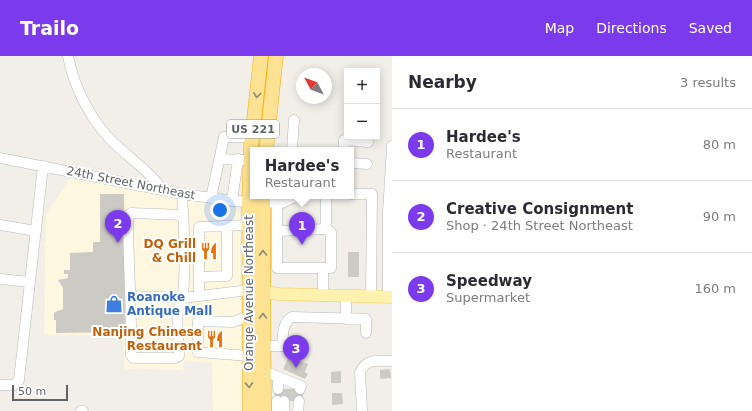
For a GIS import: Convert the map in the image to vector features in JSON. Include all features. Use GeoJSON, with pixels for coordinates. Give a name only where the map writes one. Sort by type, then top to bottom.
{"type":"FeatureCollection","features":[{"type":"Feature","properties":{"kind":"highway","name":"Orange Avenue Northeast"},"geometry":{"type":"LineString","coordinates":[[250,178],[244,160],[252,137],[261,56]]}},
{"type":"Feature","properties":{"kind":"highway","name":"US 221"},"geometry":{"type":"LineString","coordinates":[[266,147],[276,56]]}},
{"type":"Feature","properties":{"kind":"highway","name":"Orange Avenue Northeast"},"geometry":{"type":"LineString","coordinates":[[250,411],[248,225],[258,201]]}},
{"type":"Feature","properties":{"kind":"highway","name":"Orange Avenue Northeast"},"geometry":{"type":"LineString","coordinates":[[258,201],[263,292],[264,411]]}},
{"type":"Feature","properties":{"kind":"main road"},"geometry":{"type":"LineString","coordinates":[[249,290],[322,296],[390,297]]}},
{"type":"Feature","properties":{"kind":"street"},"geometry":{"type":"LineString","coordinates":[[68,56],[74,79],[98,124],[116,146],[146,169],[163,190]]}},
{"type":"Feature","properties":{"kind":"street"},"geometry":{"type":"LineString","coordinates":[[292,147],[294,120]]}},
{"type":"Feature","properties":{"kind":"street"},"geometry":{"type":"LineString","coordinates":[[211,198],[224,137],[252,137]]}},
{"type":"Feature","properties":{"kind":"street"},"geometry":{"type":"LineString","coordinates":[[344,147],[344,140],[368,142]]}},
{"type":"Feature","properties":{"kind":"street"},"geometry":{"type":"LineString","coordinates":[[390,297],[388,212],[392,146]]}},
{"type":"Feature","properties":{"kind":"street","name":"24th Street Northeast"},"geometry":{"type":"LineString","coordinates":[[0,158],[182,194],[232,201],[282,203],[291,199]]}},
{"type":"Feature","properties":{"kind":"street"},"geometry":{"type":"LineString","coordinates":[[219,159],[244,160],[232,201]]}},
{"type":"Feature","properties":{"kind":"street"},"geometry":{"type":"LineString","coordinates":[[354,163],[367,164]]}},
{"type":"Feature","properties":{"kind":"street"},"geometry":{"type":"LineString","coordinates":[[0,385],[14,385],[18,380],[43,166]]}},
{"type":"Feature","properties":{"kind":"street"},"geometry":{"type":"LineString","coordinates":[[182,194],[183,215],[183,298],[178,309],[178,358],[134,358],[131,355],[131,278],[128,268],[129,214],[183,215]]}},
{"type":"Feature","properties":{"kind":"street"},"geometry":{"type":"LineString","coordinates":[[354,194],[372,194],[371,296]]}},
{"type":"Feature","properties":{"kind":"street"},"geometry":{"type":"LineString","coordinates":[[326,199],[326,229]]}},
{"type":"Feature","properties":{"kind":"street"},"geometry":{"type":"LineString","coordinates":[[277,203],[277,231],[277,268],[331,268],[331,232],[326,229],[277,231]]}},
{"type":"Feature","properties":{"kind":"street"},"geometry":{"type":"LineString","coordinates":[[0,225],[36,231]]}},
{"type":"Feature","properties":{"kind":"street"},"geometry":{"type":"LineString","coordinates":[[199,296],[199,227],[248,225]]}},
{"type":"Feature","properties":{"kind":"street"},"geometry":{"type":"LineString","coordinates":[[199,276],[227,276],[227,226]]}},
{"type":"Feature","properties":{"kind":"street"},"geometry":{"type":"LineString","coordinates":[[322,296],[323,268]]}},
{"type":"Feature","properties":{"kind":"street"},"geometry":{"type":"LineString","coordinates":[[0,279],[30,282]]}},
{"type":"Feature","properties":{"kind":"street"},"geometry":{"type":"LineString","coordinates":[[130,296],[183,298],[249,290]]}},
{"type":"Feature","properties":{"kind":"street"},"geometry":{"type":"LineString","coordinates":[[346,296],[346,318]]}},
{"type":"Feature","properties":{"kind":"street"},"geometry":{"type":"LineString","coordinates":[[249,316],[233,322],[198,322],[198,352],[249,356]]}},
{"type":"Feature","properties":{"kind":"street"},"geometry":{"type":"LineString","coordinates":[[264,346],[282,346],[285,325],[287,320],[292,317],[366,319],[366,333]]}},
{"type":"Feature","properties":{"kind":"street"},"geometry":{"type":"LineString","coordinates":[[362,411],[360,373],[365,364],[377,360],[392,361]]}},
{"type":"Feature","properties":{"kind":"street"},"geometry":{"type":"LineString","coordinates":[[264,371],[287,386]]}},
{"type":"Feature","properties":{"kind":"shaded area"},"geometry":{"type":"Polygon","coordinates":[[[70,178],[234,208],[240,213],[241,411],[213,411],[212,363],[184,361],[183,370],[124,369],[124,336],[44,335],[46,214],[70,178]]]}},
{"type":"Feature","properties":{"kind":"building"},"geometry":{"type":"Polygon","coordinates":[[[100,194],[124,194],[125,332],[56,333],[56,320],[54,320],[54,314],[55,312],[63,309],[63,288],[58,280],[68,278],[68,274],[64,274],[64,270],[70,270],[70,253],[93,252],[93,242],[100,242],[100,194]]]}},
{"type":"Feature","properties":{"kind":"building"},"geometry":{"type":"Polygon","coordinates":[[[348,252],[359,252],[359,277],[348,277],[348,252]]]}},
{"type":"Feature","properties":{"kind":"building"},"geometry":{"type":"Polygon","coordinates":[[[289,356],[308,364],[305,372],[308,374],[305,379],[283,369],[289,356]]]}},
{"type":"Feature","properties":{"kind":"building"},"geometry":{"type":"Polygon","coordinates":[[[390,369],[391,378],[380,379],[380,370],[390,369]]]}},
{"type":"Feature","properties":{"kind":"building"},"geometry":{"type":"Polygon","coordinates":[[[341,371],[341,383],[331,383],[331,372],[341,371]]]}},
{"type":"Feature","properties":{"kind":"building"},"geometry":{"type":"Polygon","coordinates":[[[275,389],[303,389],[303,401],[275,401],[275,389]]]}},
{"type":"Feature","properties":{"kind":"building"},"geometry":{"type":"Polygon","coordinates":[[[332,393],[342,393],[343,404],[332,405],[332,393]]]}},
{"type":"Feature","properties":{"kind":"tunnel"},"geometry":{"type":"LineString","coordinates":[[284,401],[285,390]]}},
{"type":"Feature","properties":{"kind":"tunnel"},"geometry":{"type":"LineString","coordinates":[[293,390],[293,401]]}},
{"type":"Feature","properties":{"kind":"place","name":"Creative Consignment"},"geometry":{"type":"Point","coordinates":[118,243]}},
{"type":"Feature","properties":{"kind":"place","name":"Hardee's"},"geometry":{"type":"Point","coordinates":[302,245]}},
{"type":"Feature","properties":{"kind":"place","name":"DQ Grill & Chill"},"geometry":{"type":"Point","coordinates":[209,251]}},
{"type":"Feature","properties":{"kind":"place","name":"Roanoke Antique Mall"},"geometry":{"type":"Point","coordinates":[114,304]}},
{"type":"Feature","properties":{"kind":"place","name":"Nanjing Chinese Restaurant"},"geometry":{"type":"Point","coordinates":[215,339]}},
{"type":"Feature","properties":{"kind":"place","name":"Speedway"},"geometry":{"type":"Point","coordinates":[296,368]}}]}
